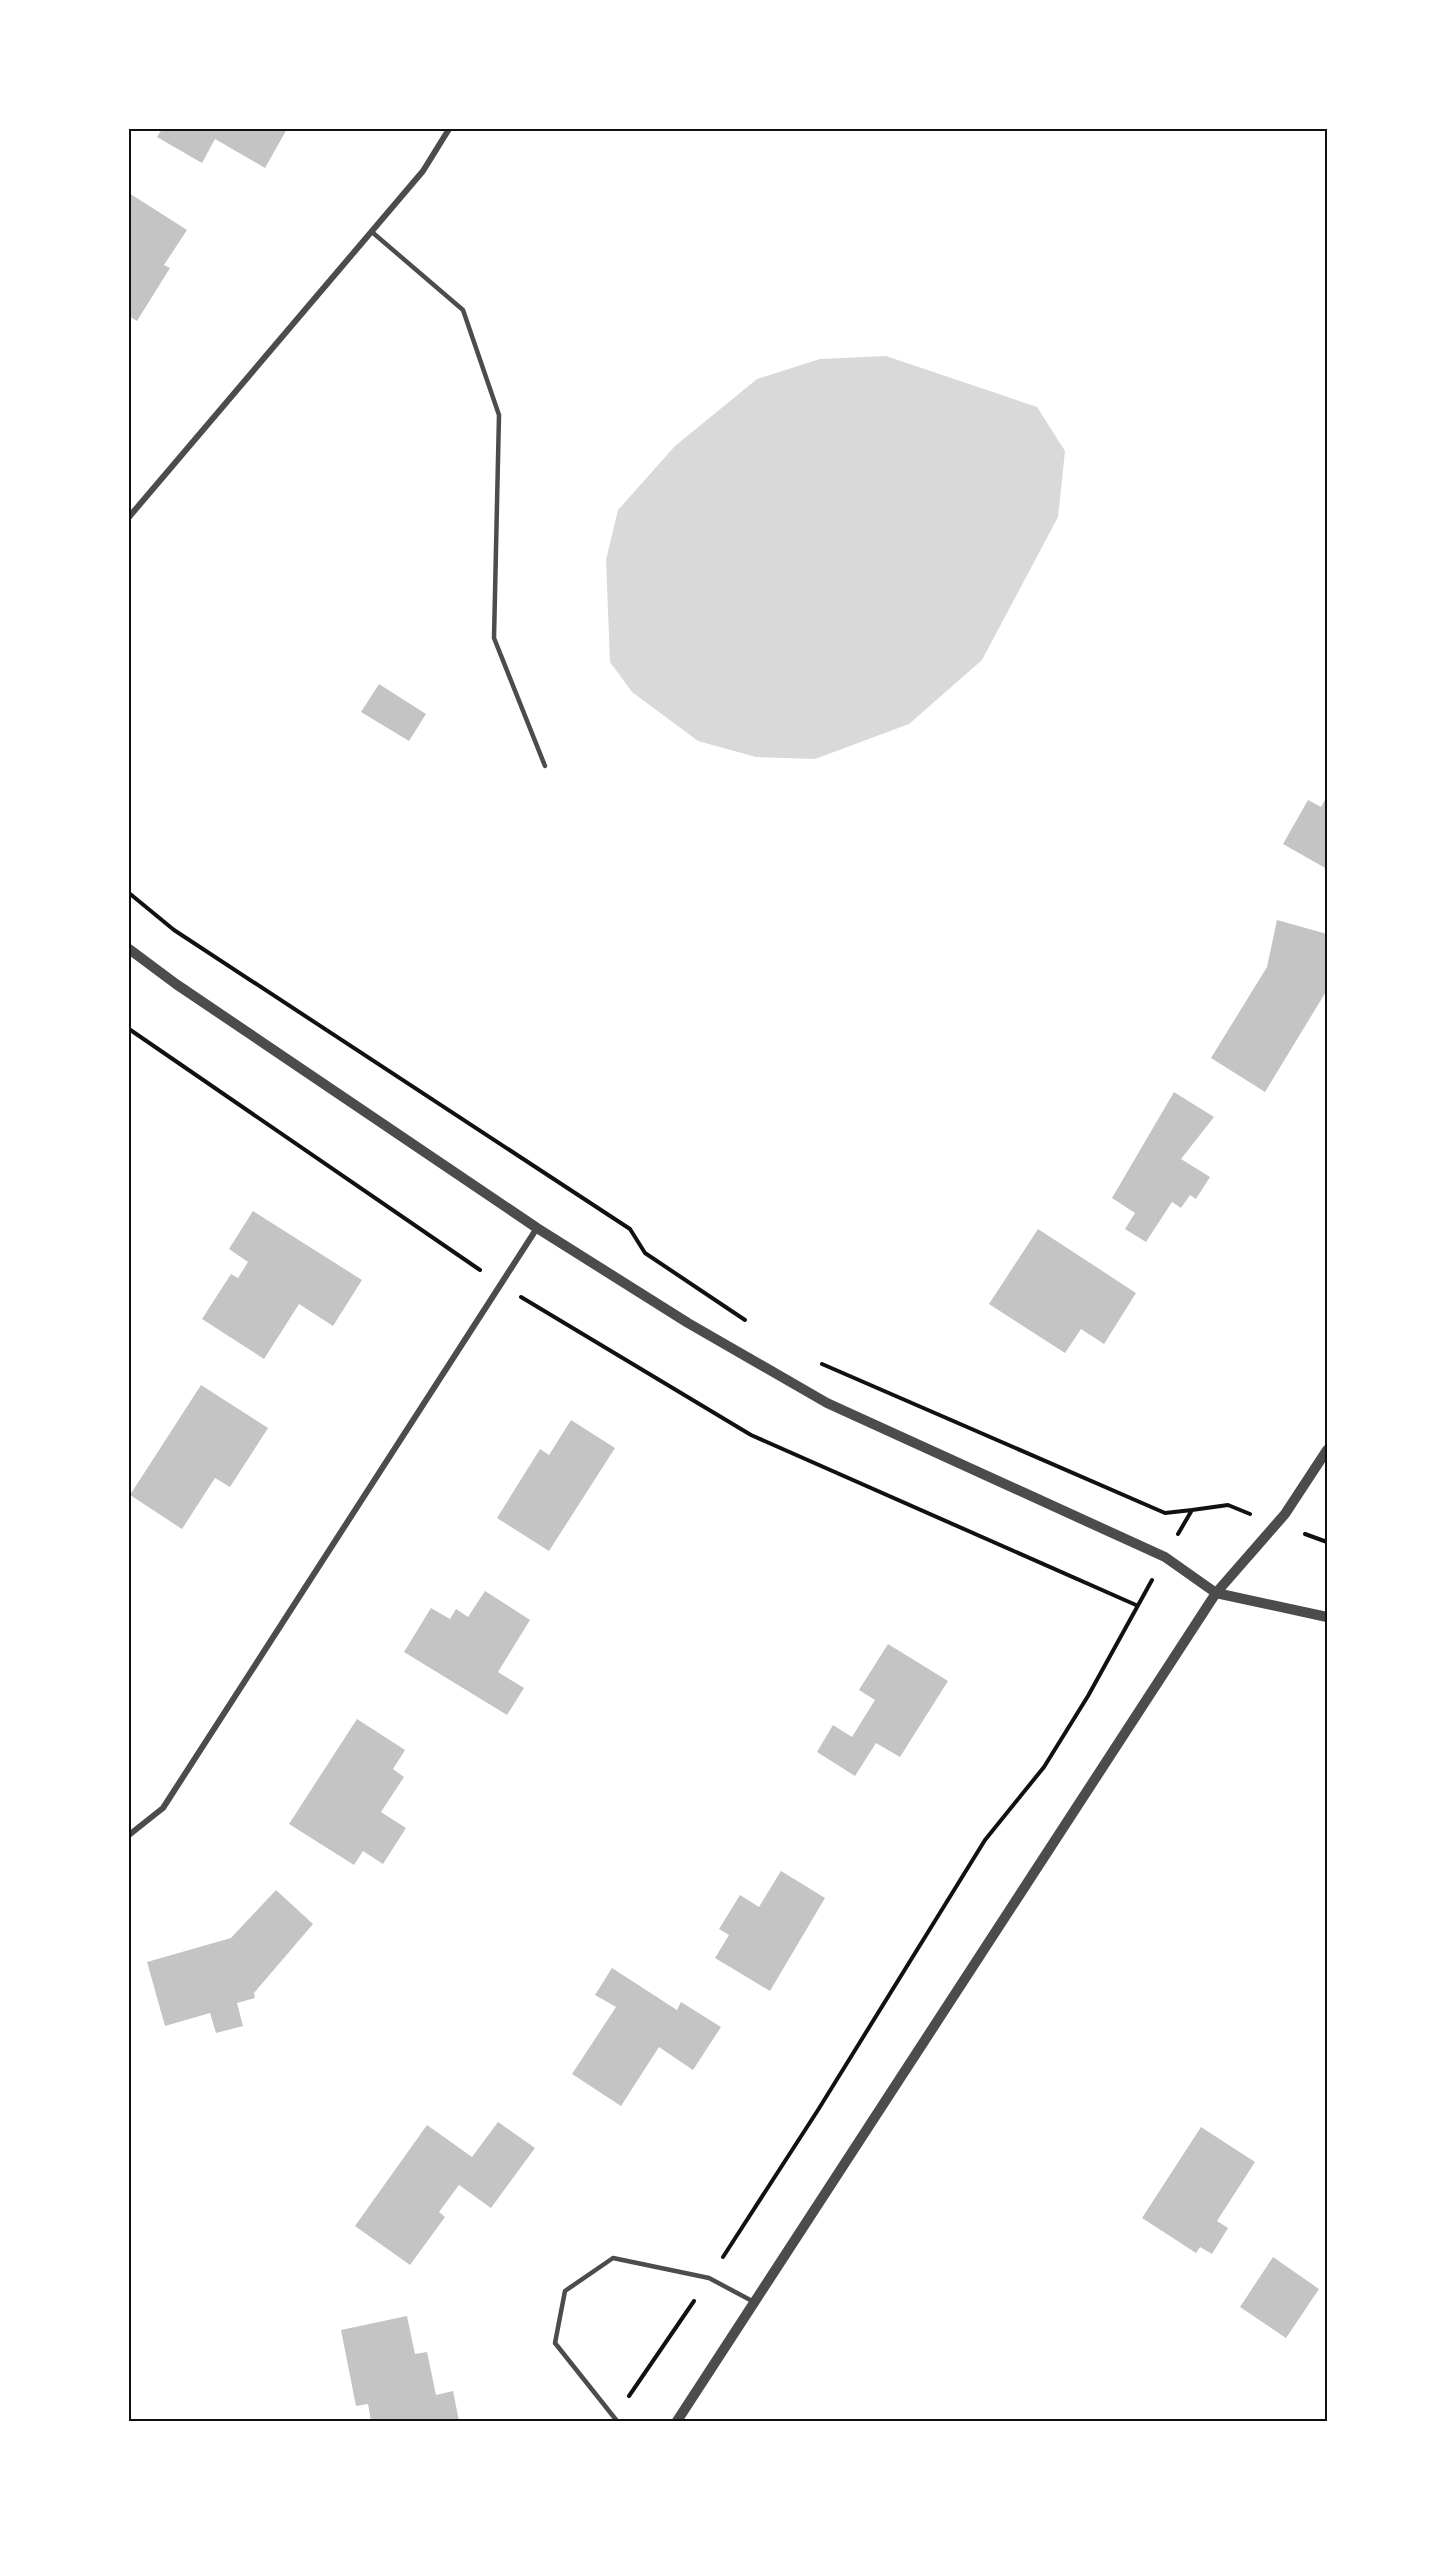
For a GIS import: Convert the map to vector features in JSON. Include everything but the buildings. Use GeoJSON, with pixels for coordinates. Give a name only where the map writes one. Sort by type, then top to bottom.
{"type":"FeatureCollection","features":[{"type":"Feature","properties":{"kind":"street"},"geometry":{"type":"LineString","coordinates":[[129,518],[423,171],[449,129]]}},
{"type":"Feature","properties":{"kind":"street"},"geometry":{"type":"LineString","coordinates":[[129,949],[176,984],[537,1228],[688,1323],[828,1403],[1165,1557],[1216,1593],[1327,1617]]}},
{"type":"Feature","properties":{"kind":"street"},"geometry":{"type":"LineString","coordinates":[[129,1835],[163,1809],[537,1228]]}},
{"type":"Feature","properties":{"kind":"street"},"geometry":{"type":"LineString","coordinates":[[677,2421],[1216,1593],[1285,1514],[1327,1450]]}},
{"type":"Feature","properties":{"kind":"lane"},"geometry":{"type":"LineString","coordinates":[[372,232],[463,310],[499,415],[494,638],[545,766]]}},
{"type":"Feature","properties":{"kind":"lane"},"geometry":{"type":"LineString","coordinates":[[616,2420],[555,2343],[565,2291],[613,2258],[709,2278],[754,2302]]}},
{"type":"Feature","properties":{"kind":"path"},"geometry":{"type":"LineString","coordinates":[[129,893],[174,930],[630,1229],[645,1253],[753,1324]]}},
{"type":"Feature","properties":{"kind":"path"},"geometry":{"type":"LineString","coordinates":[[129,1029],[501,1285],[751,1435],[1136,1605]]}},
{"type":"Feature","properties":{"kind":"path"},"geometry":{"type":"LineString","coordinates":[[814,1359],[845,1376],[1165,1513],[1228,1505],[1275,1524],[1326,1540]]}},
{"type":"Feature","properties":{"kind":"path"},"geometry":{"type":"LineString","coordinates":[[616,2420],[818,2110],[985,1840],[1044,1767],[1088,1696],[1136,1605],[1192,1509]]}},
{"type":"Feature","properties":{"kind":"shaded area"},"geometry":{"type":"Polygon","coordinates":[[[886,356],[1037,407],[1065,451],[1058,517],[982,660],[909,724],[815,759],[756,757],[698,741],[632,692],[610,662],[606,560],[618,510],[675,446],[757,379],[820,359],[886,356]]]}}]}
